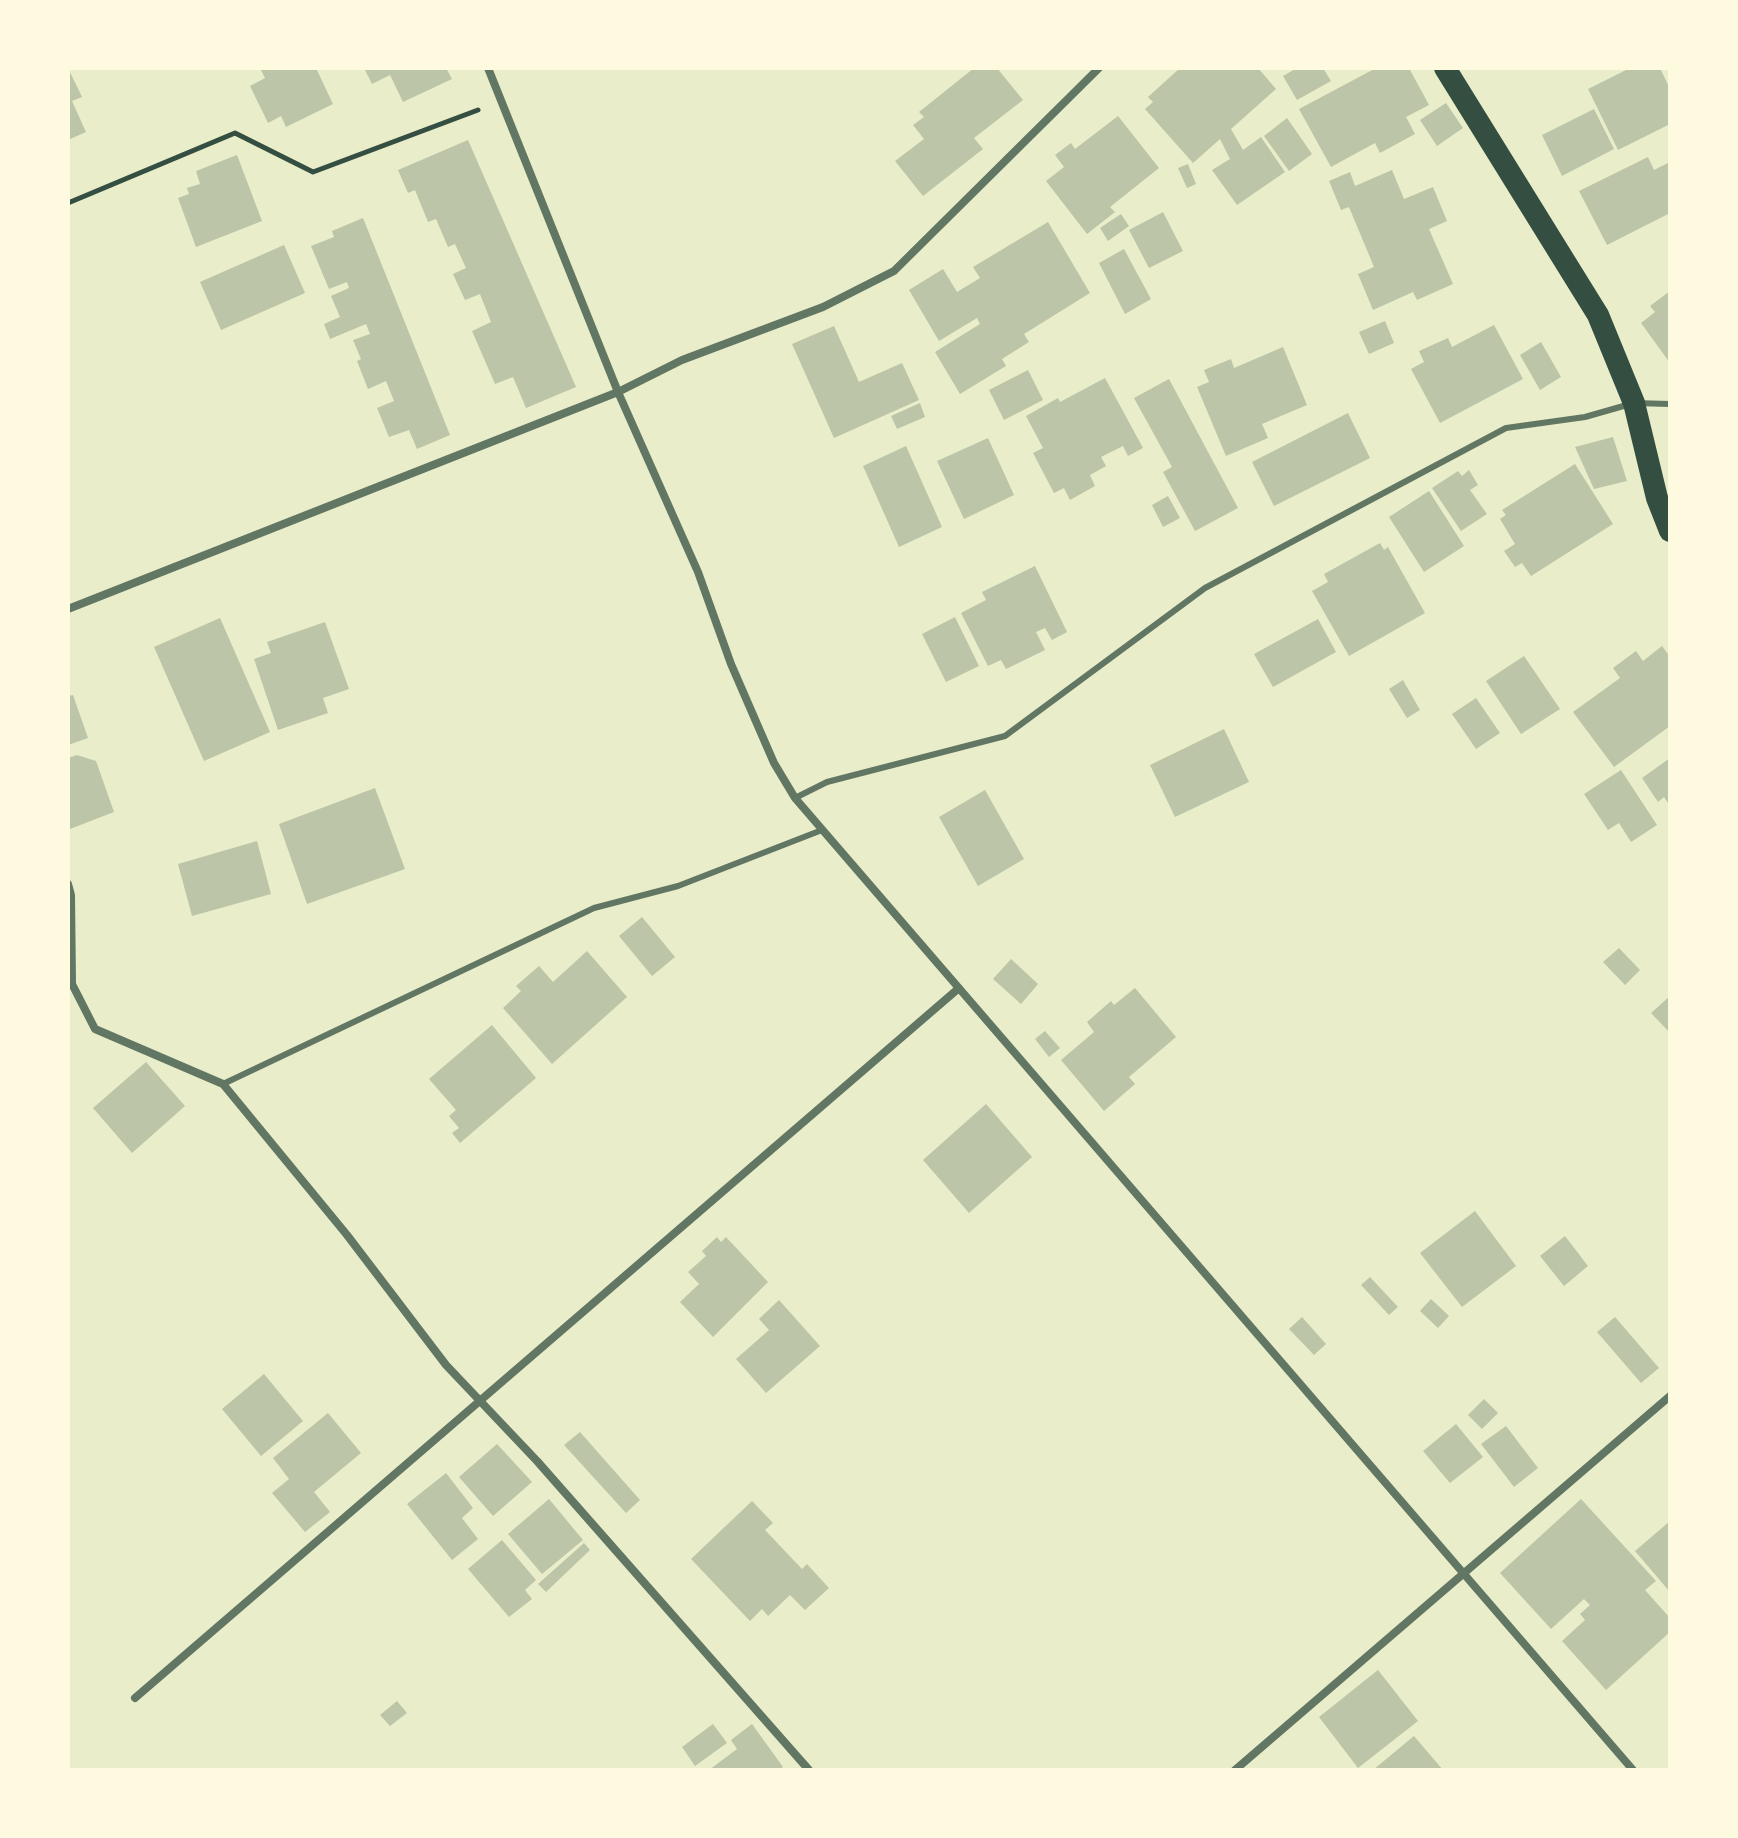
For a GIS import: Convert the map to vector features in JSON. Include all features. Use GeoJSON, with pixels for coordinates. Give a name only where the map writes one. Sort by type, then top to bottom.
{"type":"FeatureCollection","features":[{"type":"Feature","properties":{"kind":"highway"},"geometry":{"type":"LineString","coordinates":[[1445,68],[1598,315],[1634,403],[1657,498],[1670,531]]}},
{"type":"Feature","properties":{"kind":"street"},"geometry":{"type":"LineString","coordinates":[[488,68],[618,392],[698,572],[731,664],[774,763],[795,798],[1633,1770]]}},
{"type":"Feature","properties":{"kind":"street"},"geometry":{"type":"LineString","coordinates":[[68,609],[618,392],[682,360],[823,307],[894,271],[1099,68]]}},
{"type":"Feature","properties":{"kind":"street"},"geometry":{"type":"LineString","coordinates":[[68,884],[71,895],[72,984],[95,1029],[223,1084],[347,1235],[446,1365],[537,1461],[809,1770]]}},
{"type":"Feature","properties":{"kind":"street"},"geometry":{"type":"LineString","coordinates":[[135,1698],[959,988]]}},
{"type":"Feature","properties":{"kind":"street"},"geometry":{"type":"LineString","coordinates":[[1235,1770],[1670,1396]]}},
{"type":"Feature","properties":{"kind":"lane"},"geometry":{"type":"LineString","coordinates":[[795,798],[827,782],[1005,736],[1205,588],[1506,428],[1585,417],[1634,403],[1670,404]]}},
{"type":"Feature","properties":{"kind":"lane"},"geometry":{"type":"LineString","coordinates":[[223,1084],[594,908],[678,886],[822,830]]}},
{"type":"Feature","properties":{"kind":"path"},"geometry":{"type":"LineString","coordinates":[[68,203],[235,133],[313,172],[501,102]]}},
{"type":"Feature","properties":{"kind":"building"},"geometry":{"type":"Polygon","coordinates":[[[68,68],[82,97],[72,101],[86,132],[68,140],[68,68]]]}},
{"type":"Feature","properties":{"kind":"building"},"geometry":{"type":"Polygon","coordinates":[[[260,68],[316,68],[333,104],[286,127],[281,116],[268,123],[250,86],[265,78],[260,68]]]}},
{"type":"Feature","properties":{"kind":"building"},"geometry":{"type":"Polygon","coordinates":[[[364,68],[446,68],[452,79],[403,102],[390,75],[372,84],[364,68]]]}},
{"type":"Feature","properties":{"kind":"building"},"geometry":{"type":"Polygon","coordinates":[[[974,68],[997,68],[1023,100],[974,138],[983,149],[923,196],[895,161],[924,139],[913,125],[924,117],[919,112],[974,68]]]}},
{"type":"Feature","properties":{"kind":"building"},"geometry":{"type":"Polygon","coordinates":[[[1180,68],[1258,68],[1276,89],[1231,129],[1243,150],[1261,137],[1285,172],[1237,205],[1212,170],[1230,159],[1220,139],[1193,163],[1145,109],[1153,102],[1148,97],[1180,68]]]}},
{"type":"Feature","properties":{"kind":"building"},"geometry":{"type":"Polygon","coordinates":[[[1297,68],[1323,68],[1331,81],[1297,100],[1283,76],[1297,68]]]}},
{"type":"Feature","properties":{"kind":"building"},"geometry":{"type":"Polygon","coordinates":[[[1376,68],[1409,68],[1429,105],[1406,117],[1415,134],[1380,153],[1375,143],[1331,167],[1299,109],[1376,68]]]}},
{"type":"Feature","properties":{"kind":"building"},"geometry":{"type":"Polygon","coordinates":[[[1630,68],[1660,68],[1670,89],[1670,124],[1618,150],[1588,89],[1630,68]]]}},
{"type":"Feature","properties":{"kind":"building"},"geometry":{"type":"Polygon","coordinates":[[[1446,103],[1463,128],[1437,146],[1420,120],[1446,103]]]}},
{"type":"Feature","properties":{"kind":"building"},"geometry":{"type":"Polygon","coordinates":[[[1594,109],[1614,149],[1562,176],[1542,135],[1594,109]]]}},
{"type":"Feature","properties":{"kind":"building"},"geometry":{"type":"Polygon","coordinates":[[[1118,116],[1159,168],[1110,207],[1115,212],[1087,234],[1046,181],[1064,167],[1055,155],[1071,143],[1075,149],[1118,116]]]}},
{"type":"Feature","properties":{"kind":"building"},"geometry":{"type":"Polygon","coordinates":[[[1287,118],[1312,154],[1289,171],[1264,136],[1287,118]]]}},
{"type":"Feature","properties":{"kind":"building"},"geometry":{"type":"Polygon","coordinates":[[[468,140],[576,387],[526,408],[513,377],[495,384],[472,331],[491,322],[480,294],[465,300],[453,274],[466,268],[455,244],[448,247],[436,219],[428,222],[415,190],[408,193],[398,170],[468,140]]]}},
{"type":"Feature","properties":{"kind":"building"},"geometry":{"type":"Polygon","coordinates":[[[237,155],[262,221],[196,247],[178,198],[189,194],[187,188],[200,184],[196,171],[237,155]]]}},
{"type":"Feature","properties":{"kind":"building"},"geometry":{"type":"Polygon","coordinates":[[[1648,157],[1654,170],[1670,162],[1670,213],[1607,245],[1579,191],[1648,157]]]}},
{"type":"Feature","properties":{"kind":"building"},"geometry":{"type":"Polygon","coordinates":[[[1188,164],[1196,184],[1187,188],[1178,168],[1188,164]]]}},
{"type":"Feature","properties":{"kind":"building"},"geometry":{"type":"Polygon","coordinates":[[[1392,170],[1404,199],[1433,187],[1447,221],[1429,229],[1453,284],[1417,300],[1413,292],[1373,310],[1358,274],[1374,267],[1349,207],[1341,210],[1329,181],[1350,172],[1355,186],[1392,170]]]}},
{"type":"Feature","properties":{"kind":"building"},"geometry":{"type":"Polygon","coordinates":[[[1163,212],[1183,251],[1149,268],[1129,230],[1163,212]]]}},
{"type":"Feature","properties":{"kind":"building"},"geometry":{"type":"Polygon","coordinates":[[[1121,214],[1129,226],[1108,241],[1100,228],[1121,214]]]}},
{"type":"Feature","properties":{"kind":"building"},"geometry":{"type":"Polygon","coordinates":[[[363,218],[450,435],[417,449],[409,430],[389,437],[377,408],[394,401],[386,381],[368,389],[353,340],[370,334],[366,324],[330,339],[324,324],[340,317],[331,296],[349,288],[347,282],[329,289],[311,246],[334,237],[332,231],[363,218]]]}},
{"type":"Feature","properties":{"kind":"building"},"geometry":{"type":"Polygon","coordinates":[[[1048,222],[1090,293],[1024,334],[1029,342],[1002,359],[1006,366],[960,394],[935,352],[980,324],[977,318],[939,341],[909,290],[943,269],[957,292],[980,278],[973,267],[1048,222]]]}},
{"type":"Feature","properties":{"kind":"building"},"geometry":{"type":"Polygon","coordinates":[[[284,245],[305,293],[221,330],[200,282],[284,245]]]}},
{"type":"Feature","properties":{"kind":"building"},"geometry":{"type":"Polygon","coordinates":[[[1124,249],[1151,299],[1125,314],[1099,263],[1124,249]]]}},
{"type":"Feature","properties":{"kind":"building"},"geometry":{"type":"Polygon","coordinates":[[[1670,291],[1670,363],[1641,323],[1655,312],[1650,306],[1670,291]]]}},
{"type":"Feature","properties":{"kind":"building"},"geometry":{"type":"Polygon","coordinates":[[[1385,321],[1394,343],[1369,354],[1359,332],[1385,321]]]}},
{"type":"Feature","properties":{"kind":"building"},"geometry":{"type":"Polygon","coordinates":[[[1494,325],[1523,379],[1440,423],[1411,369],[1424,362],[1419,351],[1448,338],[1452,347],[1494,325]]]}},
{"type":"Feature","properties":{"kind":"building"},"geometry":{"type":"Polygon","coordinates":[[[834,326],[859,382],[902,363],[919,400],[834,438],[792,344],[834,326]]]}},
{"type":"Feature","properties":{"kind":"building"},"geometry":{"type":"Polygon","coordinates":[[[1541,342],[1561,377],[1540,390],[1520,355],[1541,342]]]}},
{"type":"Feature","properties":{"kind":"building"},"geometry":{"type":"Polygon","coordinates":[[[1283,347],[1307,405],[1262,424],[1268,438],[1226,456],[1197,387],[1209,382],[1204,370],[1231,359],[1234,368],[1283,347]]]}},
{"type":"Feature","properties":{"kind":"building"},"geometry":{"type":"Polygon","coordinates":[[[1028,370],[1043,400],[1004,420],[989,390],[1028,370]]]}},
{"type":"Feature","properties":{"kind":"building"},"geometry":{"type":"Polygon","coordinates":[[[1105,378],[1143,448],[1128,456],[1123,446],[1101,457],[1106,466],[1090,475],[1095,486],[1070,500],[1064,488],[1054,493],[1033,453],[1043,448],[1026,416],[1105,378]]]}},
{"type":"Feature","properties":{"kind":"building"},"geometry":{"type":"Polygon","coordinates":[[[1169,379],[1238,508],[1195,531],[1163,472],[1172,467],[1134,398],[1169,379]]]}},
{"type":"Feature","properties":{"kind":"building"},"geometry":{"type":"Polygon","coordinates":[[[920,403],[925,417],[897,429],[891,416],[920,403]]]}},
{"type":"Feature","properties":{"kind":"building"},"geometry":{"type":"Polygon","coordinates":[[[1348,413],[1370,458],[1274,506],[1252,462],[1348,413]]]}},
{"type":"Feature","properties":{"kind":"building"},"geometry":{"type":"Polygon","coordinates":[[[1613,437],[1627,481],[1594,489],[1575,447],[1613,437]]]}},
{"type":"Feature","properties":{"kind":"building"},"geometry":{"type":"Polygon","coordinates":[[[988,438],[1014,495],[964,519],[937,461],[988,438]]]}},
{"type":"Feature","properties":{"kind":"building"},"geometry":{"type":"Polygon","coordinates":[[[906,446],[942,527],[899,547],[863,466],[906,446]]]}},
{"type":"Feature","properties":{"kind":"building"},"geometry":{"type":"Polygon","coordinates":[[[1575,464],[1613,524],[1531,576],[1522,563],[1515,567],[1504,551],[1515,544],[1500,519],[1506,515],[1502,510],[1575,464]]]}},
{"type":"Feature","properties":{"kind":"building"},"geometry":{"type":"Polygon","coordinates":[[[1469,470],[1478,485],[1470,490],[1487,514],[1461,531],[1432,488],[1458,471],[1462,476],[1469,470]]]}},
{"type":"Feature","properties":{"kind":"building"},"geometry":{"type":"Polygon","coordinates":[[[1429,491],[1464,546],[1424,572],[1389,517],[1429,491]]]}},
{"type":"Feature","properties":{"kind":"building"},"geometry":{"type":"Polygon","coordinates":[[[1168,496],[1180,518],[1163,527],[1152,505],[1168,496]]]}},
{"type":"Feature","properties":{"kind":"building"},"geometry":{"type":"Polygon","coordinates":[[[1380,543],[1384,550],[1388,547],[1425,613],[1349,656],[1312,591],[1328,582],[1324,574],[1380,543]]]}},
{"type":"Feature","properties":{"kind":"building"},"geometry":{"type":"Polygon","coordinates":[[[1035,566],[1067,632],[1052,640],[1045,628],[1036,632],[1045,650],[1006,669],[1001,660],[988,666],[961,613],[986,600],[982,592],[1035,566]]]}},
{"type":"Feature","properties":{"kind":"building"},"geometry":{"type":"Polygon","coordinates":[[[955,617],[979,666],[946,682],[922,634],[955,617]]]}},
{"type":"Feature","properties":{"kind":"building"},"geometry":{"type":"Polygon","coordinates":[[[220,618],[270,732],[204,761],[154,647],[220,618]]]}},
{"type":"Feature","properties":{"kind":"building"},"geometry":{"type":"Polygon","coordinates":[[[1318,619],[1336,652],[1273,687],[1254,654],[1318,619]]]}},
{"type":"Feature","properties":{"kind":"building"},"geometry":{"type":"Polygon","coordinates":[[[325,622],[349,689],[323,698],[328,713],[278,730],[254,659],[271,653],[267,642],[325,622]]]}},
{"type":"Feature","properties":{"kind":"building"},"geometry":{"type":"Polygon","coordinates":[[[1662,646],[1670,657],[1670,726],[1614,767],[1573,712],[1620,678],[1613,668],[1636,651],[1643,661],[1662,646]]]}},
{"type":"Feature","properties":{"kind":"building"},"geometry":{"type":"Polygon","coordinates":[[[1524,656],[1560,709],[1521,734],[1486,681],[1524,656]]]}},
{"type":"Feature","properties":{"kind":"building"},"geometry":{"type":"Polygon","coordinates":[[[1403,680],[1420,710],[1407,718],[1389,689],[1403,680]]]}},
{"type":"Feature","properties":{"kind":"building"},"geometry":{"type":"Polygon","coordinates":[[[73,695],[88,738],[68,745],[68,696],[73,695]]]}},
{"type":"Feature","properties":{"kind":"building"},"geometry":{"type":"Polygon","coordinates":[[[1476,698],[1500,733],[1476,749],[1452,714],[1476,698]]]}},
{"type":"Feature","properties":{"kind":"building"},"geometry":{"type":"Polygon","coordinates":[[[1224,729],[1249,782],[1175,817],[1150,765],[1224,729]]]}},
{"type":"Feature","properties":{"kind":"building"},"geometry":{"type":"Polygon","coordinates":[[[77,755],[96,761],[114,812],[70,829],[68,758],[77,755]]]}},
{"type":"Feature","properties":{"kind":"building"},"geometry":{"type":"Polygon","coordinates":[[[1670,758],[1670,806],[1664,797],[1658,802],[1642,778],[1670,758]]]}},
{"type":"Feature","properties":{"kind":"building"},"geometry":{"type":"Polygon","coordinates":[[[1621,770],[1657,825],[1631,842],[1619,823],[1608,830],[1584,794],[1621,770]]]}},
{"type":"Feature","properties":{"kind":"building"},"geometry":{"type":"Polygon","coordinates":[[[375,788],[405,869],[307,904],[279,824],[375,788]]]}},
{"type":"Feature","properties":{"kind":"building"},"geometry":{"type":"Polygon","coordinates":[[[985,790],[1024,859],[978,886],[939,817],[985,790]]]}},
{"type":"Feature","properties":{"kind":"building"},"geometry":{"type":"Polygon","coordinates":[[[257,841],[271,894],[192,916],[178,864],[257,841]]]}},
{"type":"Feature","properties":{"kind":"building"},"geometry":{"type":"Polygon","coordinates":[[[642,917],[675,957],[652,976],[619,936],[642,917]]]}},
{"type":"Feature","properties":{"kind":"building"},"geometry":{"type":"Polygon","coordinates":[[[1619,948],[1640,970],[1625,985],[1603,962],[1619,948]]]}},
{"type":"Feature","properties":{"kind":"building"},"geometry":{"type":"Polygon","coordinates":[[[587,951],[627,997],[552,1064],[503,1008],[521,991],[516,986],[539,966],[553,982],[587,951]]]}},
{"type":"Feature","properties":{"kind":"building"},"geometry":{"type":"Polygon","coordinates":[[[1011,959],[1038,984],[1021,1004],[993,979],[1011,959]]]}},
{"type":"Feature","properties":{"kind":"building"},"geometry":{"type":"Polygon","coordinates":[[[1135,988],[1176,1037],[1129,1077],[1135,1084],[1104,1111],[1061,1060],[1094,1032],[1087,1022],[1111,1001],[1114,1005],[1135,988]]]}},
{"type":"Feature","properties":{"kind":"building"},"geometry":{"type":"Polygon","coordinates":[[[1670,996],[1670,1033],[1651,1013],[1670,996]]]}},
{"type":"Feature","properties":{"kind":"building"},"geometry":{"type":"Polygon","coordinates":[[[492,1025],[536,1078],[460,1143],[452,1133],[459,1128],[449,1116],[456,1110],[429,1079],[492,1025]]]}},
{"type":"Feature","properties":{"kind":"building"},"geometry":{"type":"Polygon","coordinates":[[[1045,1031],[1060,1048],[1049,1057],[1035,1039],[1045,1031]]]}},
{"type":"Feature","properties":{"kind":"building"},"geometry":{"type":"Polygon","coordinates":[[[146,1062],[185,1106],[132,1153],[93,1108],[146,1062]]]}},
{"type":"Feature","properties":{"kind":"building"},"geometry":{"type":"Polygon","coordinates":[[[986,1104],[1032,1157],[969,1213],[923,1160],[986,1104]]]}},
{"type":"Feature","properties":{"kind":"building"},"geometry":{"type":"Polygon","coordinates":[[[1475,1211],[1516,1266],[1462,1307],[1420,1253],[1475,1211]]]}},
{"type":"Feature","properties":{"kind":"building"},"geometry":{"type":"Polygon","coordinates":[[[1565,1236],[1588,1266],[1564,1286],[1540,1256],[1565,1236]]]}},
{"type":"Feature","properties":{"kind":"building"},"geometry":{"type":"Polygon","coordinates":[[[717,1237],[721,1242],[726,1237],[768,1282],[713,1337],[680,1302],[699,1284],[688,1272],[706,1256],[702,1251],[717,1237]]]}},
{"type":"Feature","properties":{"kind":"building"},"geometry":{"type":"Polygon","coordinates":[[[1370,1277],[1398,1307],[1389,1315],[1361,1285],[1370,1277]]]}},
{"type":"Feature","properties":{"kind":"building"},"geometry":{"type":"Polygon","coordinates":[[[1431,1299],[1449,1316],[1438,1328],[1420,1311],[1431,1299]]]}},
{"type":"Feature","properties":{"kind":"building"},"geometry":{"type":"Polygon","coordinates":[[[779,1300],[820,1346],[766,1393],[736,1359],[769,1330],[759,1319],[779,1300]]]}},
{"type":"Feature","properties":{"kind":"building"},"geometry":{"type":"Polygon","coordinates":[[[1302,1317],[1326,1344],[1314,1355],[1289,1329],[1302,1317]]]}},
{"type":"Feature","properties":{"kind":"building"},"geometry":{"type":"Polygon","coordinates":[[[1615,1317],[1659,1368],[1641,1383],[1597,1332],[1615,1317]]]}},
{"type":"Feature","properties":{"kind":"building"},"geometry":{"type":"Polygon","coordinates":[[[264,1374],[303,1421],[261,1456],[222,1409],[264,1374]]]}},
{"type":"Feature","properties":{"kind":"building"},"geometry":{"type":"Polygon","coordinates":[[[1484,1399],[1498,1413],[1482,1429],[1468,1415],[1484,1399]]]}},
{"type":"Feature","properties":{"kind":"building"},"geometry":{"type":"Polygon","coordinates":[[[328,1413],[361,1453],[314,1492],[330,1512],[305,1532],[272,1493],[289,1479],[273,1458],[328,1413]]]}},
{"type":"Feature","properties":{"kind":"building"},"geometry":{"type":"Polygon","coordinates":[[[1456,1424],[1483,1457],[1450,1483],[1423,1451],[1456,1424]]]}},
{"type":"Feature","properties":{"kind":"building"},"geometry":{"type":"Polygon","coordinates":[[[1506,1426],[1538,1468],[1514,1487],[1481,1444],[1506,1426]]]}},
{"type":"Feature","properties":{"kind":"building"},"geometry":{"type":"Polygon","coordinates":[[[580,1432],[640,1500],[626,1513],[564,1445],[580,1432]]]}},
{"type":"Feature","properties":{"kind":"building"},"geometry":{"type":"Polygon","coordinates":[[[497,1444],[532,1482],[493,1516],[459,1477],[497,1444]]]}},
{"type":"Feature","properties":{"kind":"building"},"geometry":{"type":"Polygon","coordinates":[[[446,1473],[473,1508],[462,1518],[478,1539],[452,1560],[407,1504],[446,1473]]]}},
{"type":"Feature","properties":{"kind":"building"},"geometry":{"type":"Polygon","coordinates":[[[549,1499],[583,1540],[542,1574],[508,1534],[549,1499]]]}},
{"type":"Feature","properties":{"kind":"building"},"geometry":{"type":"Polygon","coordinates":[[[1581,1499],[1656,1581],[1645,1590],[1670,1618],[1670,1632],[1606,1690],[1562,1641],[1585,1620],[1580,1614],[1590,1605],[1584,1599],[1551,1629],[1500,1573],[1581,1499]]]}},
{"type":"Feature","properties":{"kind":"building"},"geometry":{"type":"Polygon","coordinates":[[[752,1501],[773,1523],[765,1530],[802,1569],[807,1564],[829,1588],[805,1610],[790,1595],[768,1616],[762,1609],[750,1621],[691,1559],[752,1501]]]}},
{"type":"Feature","properties":{"kind":"building"},"geometry":{"type":"Polygon","coordinates":[[[1670,1521],[1670,1592],[1635,1551],[1670,1521]]]}},
{"type":"Feature","properties":{"kind":"building"},"geometry":{"type":"Polygon","coordinates":[[[502,1540],[536,1580],[525,1590],[532,1599],[509,1617],[468,1569],[502,1540]]]}},
{"type":"Feature","properties":{"kind":"building"},"geometry":{"type":"Polygon","coordinates":[[[584,1543],[590,1550],[546,1592],[538,1584],[584,1543]]]}},
{"type":"Feature","properties":{"kind":"building"},"geometry":{"type":"Polygon","coordinates":[[[1378,1670],[1418,1721],[1358,1768],[1319,1717],[1378,1670]]]}},
{"type":"Feature","properties":{"kind":"building"},"geometry":{"type":"Polygon","coordinates":[[[397,1701],[407,1713],[390,1726],[380,1715],[397,1701]]]}},
{"type":"Feature","properties":{"kind":"building"},"geometry":{"type":"Polygon","coordinates":[[[713,1724],[727,1743],[695,1766],[682,1747],[713,1724]]]}},
{"type":"Feature","properties":{"kind":"building"},"geometry":{"type":"Polygon","coordinates":[[[752,1724],[783,1767],[779,1770],[709,1770],[737,1749],[731,1740],[752,1724]]]}},
{"type":"Feature","properties":{"kind":"building"},"geometry":{"type":"Polygon","coordinates":[[[1414,1736],[1443,1770],[1373,1770],[1414,1736]]]}}]}
